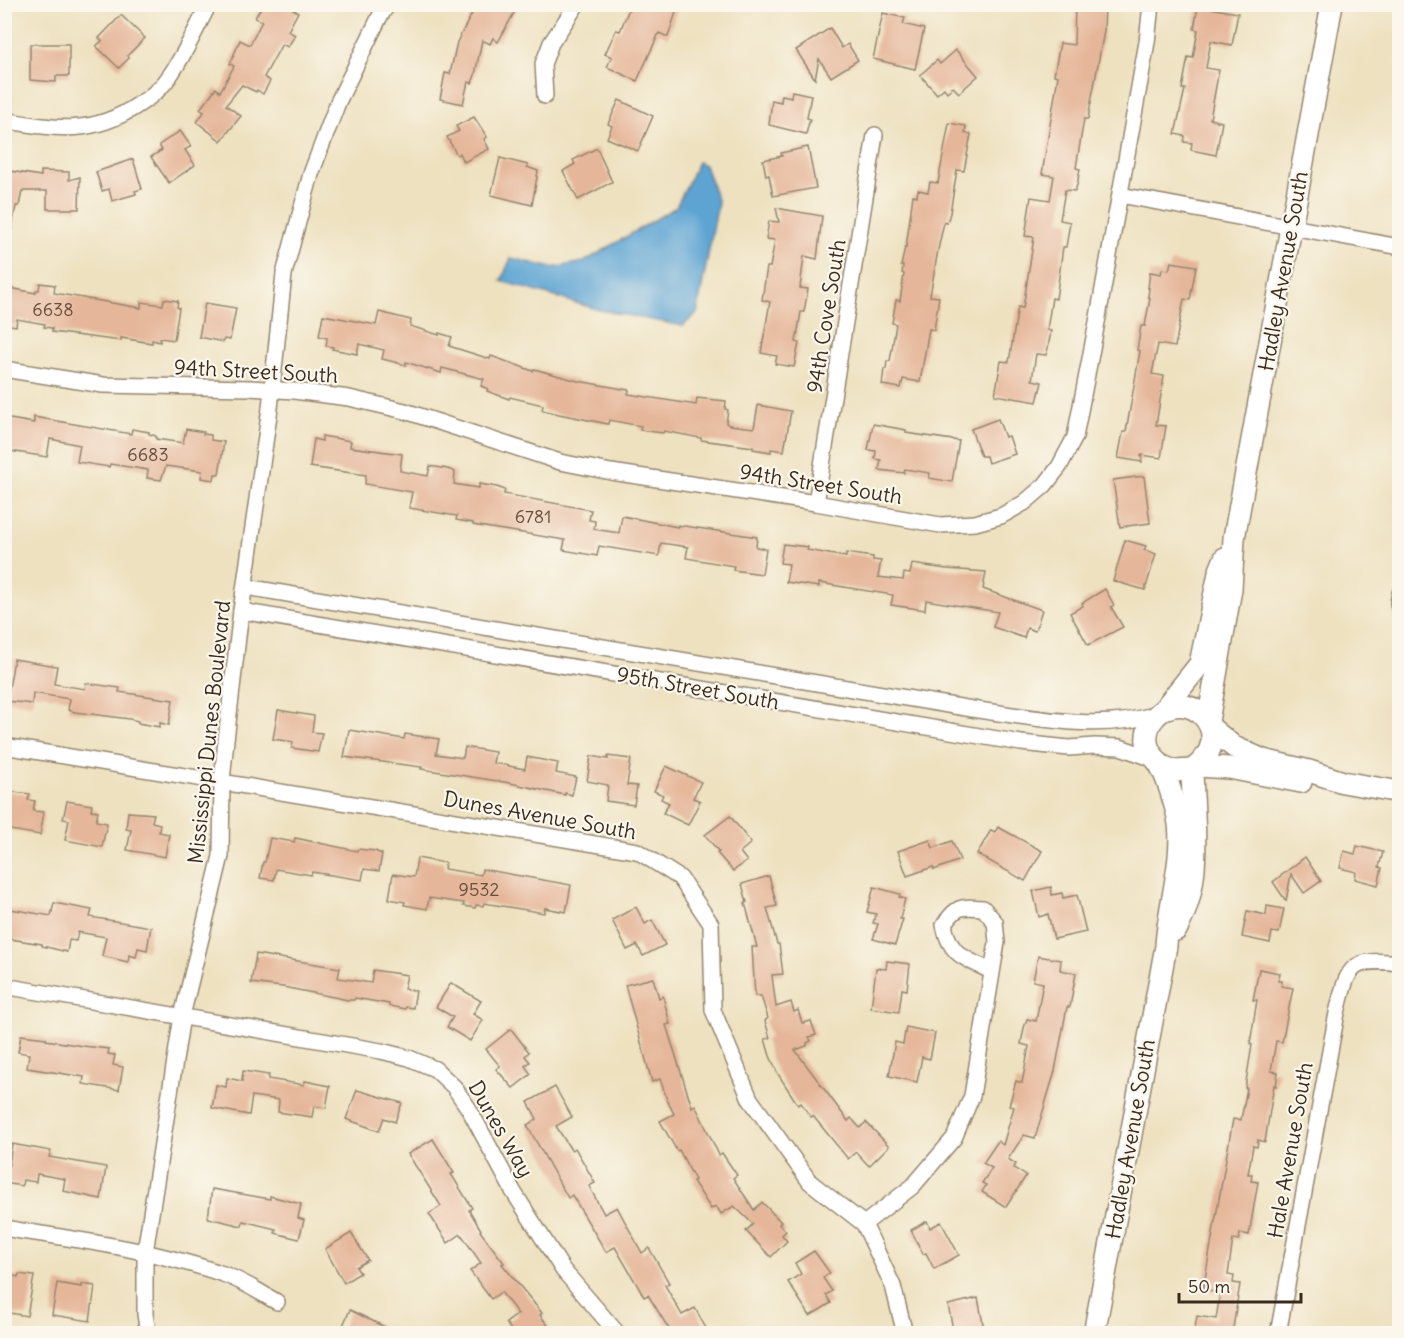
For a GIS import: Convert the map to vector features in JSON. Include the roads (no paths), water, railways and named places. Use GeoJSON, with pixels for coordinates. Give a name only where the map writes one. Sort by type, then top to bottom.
{"type":"FeatureCollection","features":[{"type":"Feature","properties":{"kind":"street"},"geometry":{"type":"LineString","coordinates":[[4,120],[41,126],[80,128],[105,123],[126,114],[151,97],[171,75],[209,4]]}},
{"type":"Feature","properties":{"kind":"street","name":"Mississippi Dunes Boulevard"},"geometry":{"type":"LineString","coordinates":[[148,1334],[145,1314],[145,1252],[182,1016],[221,856],[222,781],[241,611],[272,389],[284,274],[311,174],[338,102],[388,4]]}},
{"type":"Feature","properties":{"kind":"street"},"geometry":{"type":"LineString","coordinates":[[544,96],[543,64],[551,44],[577,4]]}},
{"type":"Feature","properties":{"kind":"street","name":"94th Street South"},"geometry":{"type":"LineString","coordinates":[[4,369],[103,385],[272,389],[349,398],[405,411],[560,462],[611,472],[816,503],[940,525],[975,523],[1001,516],[1012,511],[1046,484],[1059,467],[1075,437],[1147,42],[1151,4]]}},
{"type":"Feature","properties":{"kind":"street","name":"Hadley Avenue South"},"geometry":{"type":"LineString","coordinates":[[1209,724],[1231,589],[1234,538],[1332,4]]}},
{"type":"Feature","properties":{"kind":"street","name":"94th Cove South"},"geometry":{"type":"LineString","coordinates":[[816,503],[875,135]]}},
{"type":"Feature","properties":{"kind":"street"},"geometry":{"type":"LineString","coordinates":[[1120,195],[1400,247]]}},
{"type":"Feature","properties":{"kind":"street","name":"Hadley Avenue South"},"geometry":{"type":"LineString","coordinates":[[1161,712],[1177,696],[1200,664],[1219,573],[1234,538]]}},
{"type":"Feature","properties":{"kind":"street","name":"95th Street South"},"geometry":{"type":"LineString","coordinates":[[246,586],[966,708],[1074,724],[1125,722],[1161,712]]}},
{"type":"Feature","properties":{"kind":"street","name":"95th Street South"},"geometry":{"type":"LineString","coordinates":[[241,611],[1021,743],[1069,748],[1120,747],[1157,762]]}},
{"type":"Feature","properties":{"kind":"street"},"geometry":{"type":"LineString","coordinates":[[1343,782],[1314,784],[1229,768],[1195,768],[1174,771],[1157,762],[1149,752],[1148,728],[1161,712],[1172,706],[1188,706],[1202,714],[1209,724],[1234,747],[1263,760],[1343,782],[1400,792]]}},
{"type":"Feature","properties":{"kind":"street"},"geometry":{"type":"LineString","coordinates":[[1195,768],[1208,756],[1211,749],[1213,735],[1209,724]]}},
{"type":"Feature","properties":{"kind":"street","name":"Dunes Avenue South"},"geometry":{"type":"LineString","coordinates":[[4,746],[637,851],[680,878],[711,924],[713,1010],[750,1100],[810,1182],[864,1224],[893,1286],[905,1334]]}},
{"type":"Feature","properties":{"kind":"street","name":"Hadley Avenue South"},"geometry":{"type":"LineString","coordinates":[[1094,1334],[1166,946],[1167,921],[1180,836],[1178,815],[1157,762]]}},
{"type":"Feature","properties":{"kind":"street","name":"Hadley Avenue South"},"geometry":{"type":"LineString","coordinates":[[1166,946],[1178,926],[1188,898],[1197,857],[1195,768]]}},
{"type":"Feature","properties":{"kind":"street","name":"Hale Avenue South"},"geometry":{"type":"LineString","coordinates":[[1278,1334],[1337,1013],[1347,975],[1352,968],[1364,962],[1400,963]]}},
{"type":"Feature","properties":{"kind":"street"},"geometry":{"type":"LineString","coordinates":[[864,1224],[913,1186],[954,1138],[972,1096],[991,971]]}},
{"type":"Feature","properties":{"kind":"street","name":"Dunes Way"},"geometry":{"type":"LineString","coordinates":[[4,986],[381,1051],[409,1058],[435,1069],[454,1087],[513,1191],[563,1270],[618,1334]]}},
{"type":"Feature","properties":{"kind":"street"},"geometry":{"type":"LineString","coordinates":[[4,1228],[145,1252],[222,1273],[277,1302]]}},
{"type":"Feature","properties":{"kind":"water"},"geometry":{"type":"Polygon","coordinates":[[[698,162],[705,165],[718,203],[697,313],[683,326],[600,310],[501,281],[511,258],[552,268],[584,262],[676,207],[698,162]]]}}]}
